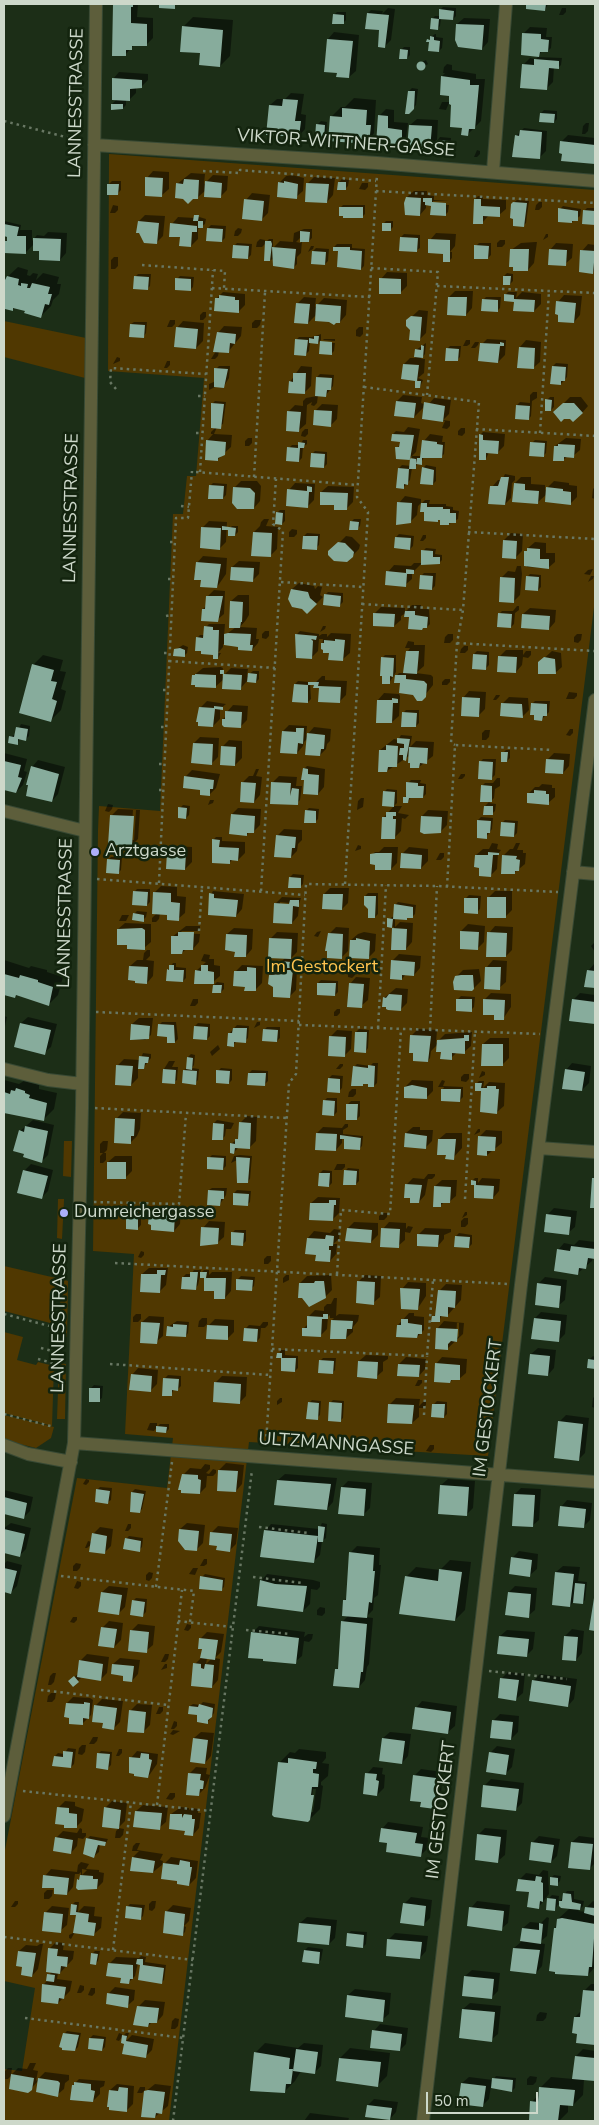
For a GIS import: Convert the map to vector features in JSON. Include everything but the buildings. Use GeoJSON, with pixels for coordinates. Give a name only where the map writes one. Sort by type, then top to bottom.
{"type":"FeatureCollection","features":[{"type":"Feature","properties":{"kind":"street","name":"LANNESSTRASSE"},"geometry":{"type":"LineString","coordinates":[[4,1816],[74,1443],[82,1108],[84,831],[96,4]]}},
{"type":"Feature","properties":{"kind":"street"},"geometry":{"type":"LineString","coordinates":[[493,171],[506,4]]}},
{"type":"Feature","properties":{"kind":"street","name":"VIKTOR-WITTNER-GASSE"},"geometry":{"type":"LineString","coordinates":[[94,145],[493,171],[595,180]]}},
{"type":"Feature","properties":{"kind":"street","name":"IM GESTOCKERT"},"geometry":{"type":"LineString","coordinates":[[423,2121],[521,1285],[595,700]]}},
{"type":"Feature","properties":{"kind":"street"},"geometry":{"type":"LineString","coordinates":[[4,811],[84,831]]}},
{"type":"Feature","properties":{"kind":"street"},"geometry":{"type":"LineString","coordinates":[[573,872],[595,874]]}},
{"type":"Feature","properties":{"kind":"street"},"geometry":{"type":"LineString","coordinates":[[4,1069],[48,1080],[82,1084]]}},
{"type":"Feature","properties":{"kind":"street"},"geometry":{"type":"LineString","coordinates":[[539,1148],[595,1152]]}},
{"type":"Feature","properties":{"kind":"street","name":"ULTZMANNGASSE"},"geometry":{"type":"LineString","coordinates":[[74,1443],[595,1482]]}},
{"type":"Feature","properties":{"kind":"street"},"geometry":{"type":"LineString","coordinates":[[4,1445],[28,1454],[70,1462]]}},
{"type":"Feature","properties":{"kind":"path"},"geometry":{"type":"LineString","coordinates":[[4,121],[94,145]]}},
{"type":"Feature","properties":{"kind":"path"},"geometry":{"type":"LineString","coordinates":[[345,884],[368,512],[357,497],[377,163]]}},
{"type":"Feature","properties":{"kind":"path"},"geometry":{"type":"LineString","coordinates":[[203,171],[240,173],[240,170],[377,181]]}},
{"type":"Feature","properties":{"kind":"path"},"geometry":{"type":"LineString","coordinates":[[376,191],[595,203]]}},
{"type":"Feature","properties":{"kind":"path"},"geometry":{"type":"LineString","coordinates":[[142,265],[225,271],[224,288]]}},
{"type":"Feature","properties":{"kind":"path"},"geometry":{"type":"LineString","coordinates":[[371,268],[438,272],[427,395]]}},
{"type":"Feature","properties":{"kind":"path"},"geometry":{"type":"LineString","coordinates":[[159,883],[176,518],[188,518],[188,507],[202,433],[212,270]]}},
{"type":"Feature","properties":{"kind":"path"},"geometry":{"type":"LineString","coordinates":[[436,286],[595,293]]}},
{"type":"Feature","properties":{"kind":"path"},"geometry":{"type":"LineString","coordinates":[[211,288],[370,297]]}},
{"type":"Feature","properties":{"kind":"path"},"geometry":{"type":"LineString","coordinates":[[540,432],[549,291]]}},
{"type":"Feature","properties":{"kind":"path"},"geometry":{"type":"LineString","coordinates":[[254,477],[265,292]]}},
{"type":"Feature","properties":{"kind":"path"},"geometry":{"type":"LineString","coordinates":[[116,389],[110,382],[111,368],[206,374]]}},
{"type":"Feature","properties":{"kind":"path"},"geometry":{"type":"LineString","coordinates":[[364,386],[478,402],[463,610],[457,643],[451,743],[455,745],[553,750]]}},
{"type":"Feature","properties":{"kind":"path"},"geometry":{"type":"LineString","coordinates":[[198,396],[205,396]]}},
{"type":"Feature","properties":{"kind":"path"},"geometry":{"type":"LineString","coordinates":[[476,429],[595,436]]}},
{"type":"Feature","properties":{"kind":"path"},"geometry":{"type":"LineString","coordinates":[[196,433],[202,433]]}},
{"type":"Feature","properties":{"kind":"path"},"geometry":{"type":"LineString","coordinates":[[196,472],[358,485]]}},
{"type":"Feature","properties":{"kind":"path"},"geometry":{"type":"LineString","coordinates":[[260,891],[283,531],[273,524],[276,479]]}},
{"type":"Feature","properties":{"kind":"path"},"geometry":{"type":"LineString","coordinates":[[181,506],[188,507]]}},
{"type":"Feature","properties":{"kind":"path"},"geometry":{"type":"LineString","coordinates":[[468,532],[595,539]]}},
{"type":"Feature","properties":{"kind":"path"},"geometry":{"type":"LineString","coordinates":[[170,542],[175,542]]}},
{"type":"Feature","properties":{"kind":"path"},"geometry":{"type":"LineString","coordinates":[[168,579],[173,579]]}},
{"type":"Feature","properties":{"kind":"path"},"geometry":{"type":"LineString","coordinates":[[280,582],[363,587]]}},
{"type":"Feature","properties":{"kind":"path"},"geometry":{"type":"LineString","coordinates":[[362,604],[463,610]]}},
{"type":"Feature","properties":{"kind":"path"},"geometry":{"type":"LineString","coordinates":[[166,616],[172,615]]}},
{"type":"Feature","properties":{"kind":"path"},"geometry":{"type":"LineString","coordinates":[[457,643],[595,651]]}},
{"type":"Feature","properties":{"kind":"path"},"geometry":{"type":"LineString","coordinates":[[164,653],[170,653]]}},
{"type":"Feature","properties":{"kind":"path"},"geometry":{"type":"LineString","coordinates":[[169,662],[274,668]]}},
{"type":"Feature","properties":{"kind":"path"},"geometry":{"type":"LineString","coordinates":[[163,690],[168,690]]}},
{"type":"Feature","properties":{"kind":"path"},"geometry":{"type":"LineString","coordinates":[[161,727],[166,726]]}},
{"type":"Feature","properties":{"kind":"path"},"geometry":{"type":"LineString","coordinates":[[447,887],[455,745]]}},
{"type":"Feature","properties":{"kind":"path"},"geometry":{"type":"LineString","coordinates":[[159,764],[164,764]]}},
{"type":"Feature","properties":{"kind":"path"},"geometry":{"type":"LineString","coordinates":[[158,790],[164,790]]}},
{"type":"Feature","properties":{"kind":"path"},"geometry":{"type":"LineString","coordinates":[[84,878],[305,895]]}},
{"type":"Feature","properties":{"kind":"path"},"geometry":{"type":"LineString","coordinates":[[173,2121],[232,1627],[270,1375],[288,1083],[296,1074],[306,884],[437,886],[571,893]]}},
{"type":"Feature","properties":{"kind":"path"},"geometry":{"type":"LineString","coordinates":[[378,1028],[386,885]]}},
{"type":"Feature","properties":{"kind":"path"},"geometry":{"type":"LineString","coordinates":[[430,1030],[437,886]]}},
{"type":"Feature","properties":{"kind":"path"},"geometry":{"type":"LineString","coordinates":[[199,931],[202,887]]}},
{"type":"Feature","properties":{"kind":"path"},"geometry":{"type":"LineString","coordinates":[[82,1012],[378,1028],[554,1034]]}},
{"type":"Feature","properties":{"kind":"path"},"geometry":{"type":"LineString","coordinates":[[337,1274],[341,1210],[390,1214],[401,1029]]}},
{"type":"Feature","properties":{"kind":"path"},"geometry":{"type":"LineString","coordinates":[[465,1199],[476,1031]]}},
{"type":"Feature","properties":{"kind":"path"},"geometry":{"type":"LineString","coordinates":[[82,1108],[286,1118]]}},
{"type":"Feature","properties":{"kind":"path"},"geometry":{"type":"LineString","coordinates":[[79,1202],[179,1204],[186,1114]]}},
{"type":"Feature","properties":{"kind":"path"},"geometry":{"type":"LineString","coordinates":[[115,1263],[521,1285]]}},
{"type":"Feature","properties":{"kind":"path"},"geometry":{"type":"LineString","coordinates":[[424,1415],[433,1280]]}},
{"type":"Feature","properties":{"kind":"path"},"geometry":{"type":"LineString","coordinates":[[4,1314],[57,1328]]}},
{"type":"Feature","properties":{"kind":"path"},"geometry":{"type":"LineString","coordinates":[[41,1348],[56,1352]]}},
{"type":"Feature","properties":{"kind":"path"},"geometry":{"type":"LineString","coordinates":[[272,1349],[427,1356]]}},
{"type":"Feature","properties":{"kind":"path"},"geometry":{"type":"LineString","coordinates":[[38,1359],[56,1364]]}},
{"type":"Feature","properties":{"kind":"path"},"geometry":{"type":"LineString","coordinates":[[110,1364],[270,1375]]}},
{"type":"Feature","properties":{"kind":"path"},"geometry":{"type":"LineString","coordinates":[[4,1414],[54,1427]]}},
{"type":"Feature","properties":{"kind":"path"},"geometry":{"type":"LineString","coordinates":[[156,1588],[173,1459]]}},
{"type":"Feature","properties":{"kind":"path"},"geometry":{"type":"LineString","coordinates":[[259,1527],[308,1533]]}},
{"type":"Feature","properties":{"kind":"path"},"geometry":{"type":"LineString","coordinates":[[50,1575],[194,1591],[190,1622]]}},
{"type":"Feature","properties":{"kind":"path"},"geometry":{"type":"LineString","coordinates":[[253,1577],[302,1583]]}},
{"type":"Feature","properties":{"kind":"path"},"geometry":{"type":"LineString","coordinates":[[157,1805],[182,1590]]}},
{"type":"Feature","properties":{"kind":"path"},"geometry":{"type":"LineString","coordinates":[[178,1620],[232,1627]]}},
{"type":"Feature","properties":{"kind":"path"},"geometry":{"type":"LineString","coordinates":[[246,1630],[291,1634]]}},
{"type":"Feature","properties":{"kind":"path"},"geometry":{"type":"LineString","coordinates":[[476,1669],[567,1680]]}},
{"type":"Feature","properties":{"kind":"path"},"geometry":{"type":"LineString","coordinates":[[28,1688],[168,1705]]}},
{"type":"Feature","properties":{"kind":"path"},"geometry":{"type":"LineString","coordinates":[[9,1789],[210,1811]]}},
{"type":"Feature","properties":{"kind":"path"},"geometry":{"type":"LineString","coordinates":[[113,1950],[131,1802]]}},
{"type":"Feature","properties":{"kind":"path"},"geometry":{"type":"LineString","coordinates":[[4,1937],[193,1960]]}},
{"type":"Feature","properties":{"kind":"path"},"geometry":{"type":"LineString","coordinates":[[25,2018],[184,2038]]}},
{"type":"Feature","properties":{"kind":"green space","name":"Im Gestockert"},"geometry":{"type":"Polygon","coordinates":[[[109,154],[595,190],[595,599],[488,1456],[249,1442],[169,2121],[4,2121],[4,2069],[22,2071],[35,1988],[4,1981],[4,1855],[77,1478],[167,1488],[173,1438],[125,1434],[134,1254],[93,1251],[98,830],[99,806],[160,811],[173,514],[183,514],[187,476],[196,476],[204,378],[108,371],[109,154]]]}},
{"type":"Feature","properties":{"kind":"green space"},"geometry":{"type":"Polygon","coordinates":[[[4,321],[86,338],[85,378],[4,357],[4,321]]]}},
{"type":"Feature","properties":{"kind":"green space"},"geometry":{"type":"Polygon","coordinates":[[[64,1141],[72,1141],[71,1177],[63,1176],[64,1141]]]}},
{"type":"Feature","properties":{"kind":"green space"},"geometry":{"type":"Polygon","coordinates":[[[58,1199],[64,1199],[62,1239],[57,1238],[58,1199]]]}},
{"type":"Feature","properties":{"kind":"green space"},"geometry":{"type":"Polygon","coordinates":[[[4,1266],[56,1278],[54,1324],[4,1311],[4,1266]]]}},
{"type":"Feature","properties":{"kind":"green space"},"geometry":{"type":"Polygon","coordinates":[[[61,1279],[68,1281],[67,1337],[59,1335],[61,1279]]]}},
{"type":"Feature","properties":{"kind":"green space"},"geometry":{"type":"Polygon","coordinates":[[[4,1332],[23,1337],[17,1360],[36,1365],[38,1362],[54,1366],[52,1426],[4,1413],[4,1332]]]}},
{"type":"Feature","properties":{"kind":"green space"},"geometry":{"type":"Polygon","coordinates":[[[59,1363],[66,1364],[65,1419],[57,1419],[59,1363]]]}},
{"type":"Feature","properties":{"kind":"green space"},"geometry":{"type":"Polygon","coordinates":[[[4,1415],[54,1427],[51,1438],[36,1448],[4,1440],[4,1415]]]}},
{"type":"Feature","properties":{"kind":"place","name":"Arztgasse"},"geometry":{"type":"Point","coordinates":[95,852]}},
{"type":"Feature","properties":{"kind":"place","name":"Dumreichergasse"},"geometry":{"type":"Point","coordinates":[64,1213]}}]}
